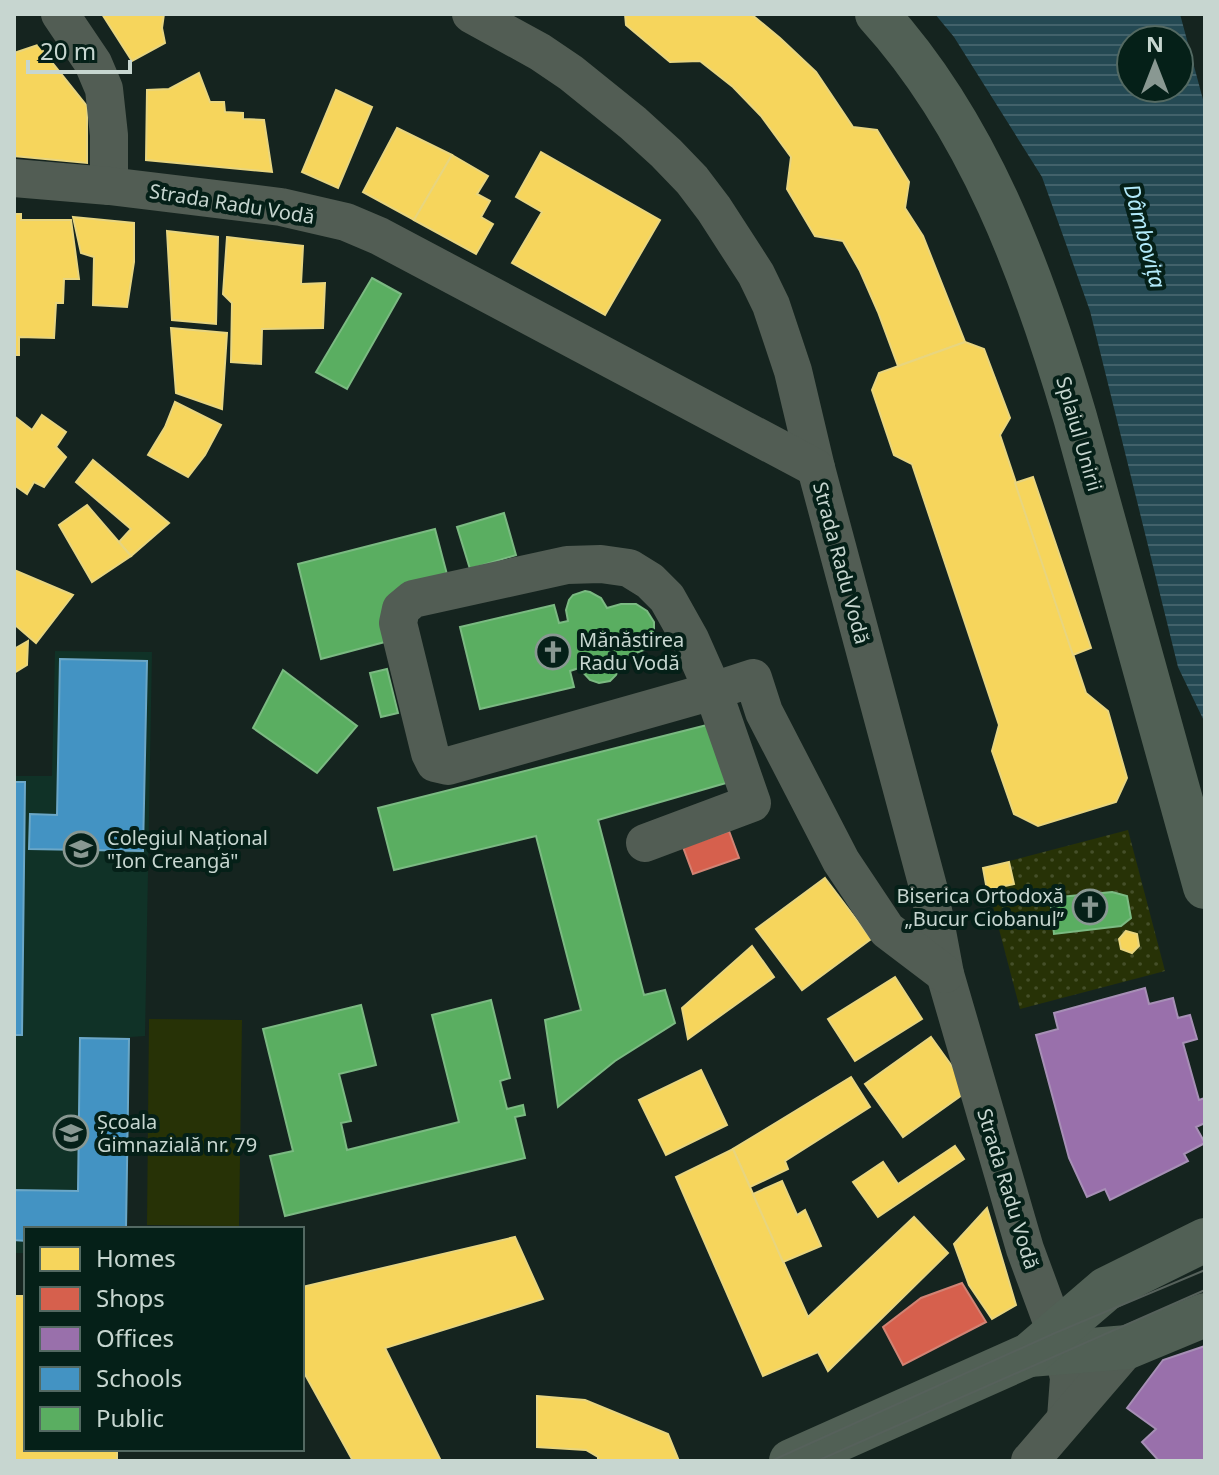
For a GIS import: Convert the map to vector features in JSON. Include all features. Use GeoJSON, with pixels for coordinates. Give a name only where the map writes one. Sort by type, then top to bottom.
{"type":"FeatureCollection","features":[{"type":"Feature","properties":{"kind":"main road","name":"Splaiul Unirii"},"geometry":{"type":"LineString","coordinates":[[877,14],[929,81],[962,133],[1027,272],[1061,368],[1205,887]]}},
{"type":"Feature","properties":{"kind":"main road"},"geometry":{"type":"LineString","coordinates":[[791,1461],[1049,1347],[1106,1289],[1205,1240]]}},
{"type":"Feature","properties":{"kind":"main road"},"geometry":{"type":"LineString","coordinates":[[1049,1347],[1128,1347],[1205,1315]]}},
{"type":"Feature","properties":{"kind":"street"},"geometry":{"type":"LineString","coordinates":[[60,14],[93,63],[104,89],[109,135],[109,186]]}},
{"type":"Feature","properties":{"kind":"street"},"geometry":{"type":"LineString","coordinates":[[471,14],[571,73],[633,123],[692,180],[739,246],[771,305],[791,363],[816,468]]}},
{"type":"Feature","properties":{"kind":"street","name":"Strada Radu Vodă"},"geometry":{"type":"LineString","coordinates":[[14,178],[281,207],[346,222],[393,243],[816,468],[930,894],[945,974],[1025,1249],[1049,1347],[1069,1378],[1066,1418]]}},
{"type":"Feature","properties":{"kind":"street"},"geometry":{"type":"LineString","coordinates":[[645,843],[752,803],[713,691],[690,639],[667,598],[650,581],[629,568],[601,564],[567,565],[413,599],[401,609],[398,623],[430,753],[435,763],[448,766],[713,691],[753,678],[764,712],[841,861],[887,930],[945,974]]}},
{"type":"Feature","properties":{"kind":"street"},"geometry":{"type":"LineString","coordinates":[[1030,1461],[1128,1347]]}},
{"type":"Feature","properties":{"kind":"shaded area","name":"Colegiul Național \"Ion Creangă\""},"geometry":{"type":"Polygon","coordinates":[[[55,651],[152,652],[145,1036],[130,1037],[127,1227],[24,1227],[24,1253],[14,1253],[14,776],[52,776],[55,651]]]}},
{"type":"Feature","properties":{"kind":"green space"},"geometry":{"type":"Polygon","coordinates":[[[1128,830],[1165,971],[1020,1009],[983,868],[1128,830]]]}},
{"type":"Feature","properties":{"kind":"green space"},"geometry":{"type":"Polygon","coordinates":[[[149,1019],[242,1020],[239,1226],[147,1225],[149,1019]]]}},
{"type":"Feature","properties":{"kind":"water","name":"Dâmbovița"},"geometry":{"type":"Polygon","coordinates":[[[935,14],[1180,14],[1183,24],[1115,24],[1115,104],[1195,104],[1195,70],[1205,107],[1205,723],[1178,667],[1090,311],[1042,177],[954,37],[935,14]]]}},
{"type":"Feature","properties":{"kind":"building: Homes"},"geometry":{"type":"Polygon","coordinates":[[[102,14],[164,14],[162,28],[165,43],[132,61],[102,14]]]}},
{"type":"Feature","properties":{"kind":"building: Homes"},"geometry":{"type":"Polygon","coordinates":[[[625,14],[751,14],[816,72],[853,127],[877,130],[909,182],[905,208],[923,236],[965,342],[898,366],[860,271],[843,241],[815,236],[787,189],[791,157],[761,116],[733,87],[700,61],[670,62],[626,25],[625,14]]]}},
{"type":"Feature","properties":{"kind":"building: Homes"},"geometry":{"type":"Polygon","coordinates":[[[38,45],[87,106],[87,163],[14,156],[14,53],[38,45]]]}},
{"type":"Feature","properties":{"kind":"building: Homes"},"geometry":{"type":"Polygon","coordinates":[[[199,73],[210,102],[224,102],[225,112],[243,113],[243,119],[264,120],[272,172],[146,160],[147,90],[169,89],[199,73]]]}},
{"type":"Feature","properties":{"kind":"building: Homes"},"geometry":{"type":"Polygon","coordinates":[[[336,90],[372,107],[338,188],[302,172],[336,90]]]}},
{"type":"Feature","properties":{"kind":"building: Homes"},"geometry":{"type":"Polygon","coordinates":[[[397,128],[452,155],[414,220],[363,192],[397,128]]]}},
{"type":"Feature","properties":{"kind":"building: Homes"},"geometry":{"type":"Polygon","coordinates":[[[541,152],[660,220],[605,315],[512,263],[542,212],[516,197],[541,152]]]}},
{"type":"Feature","properties":{"kind":"building: Homes"},"geometry":{"type":"Polygon","coordinates":[[[452,155],[488,176],[477,194],[490,201],[481,217],[493,224],[476,254],[414,220],[452,155]]]}},
{"type":"Feature","properties":{"kind":"building: Homes"},"geometry":{"type":"Polygon","coordinates":[[[14,214],[21,214],[21,220],[71,220],[79,279],[64,279],[63,303],[56,303],[54,338],[19,337],[19,355],[14,355],[14,214]]]}},
{"type":"Feature","properties":{"kind":"building: Homes"},"geometry":{"type":"Polygon","coordinates":[[[73,217],[134,223],[134,262],[127,307],[93,305],[94,257],[81,253],[73,217]]]}},
{"type":"Feature","properties":{"kind":"building: Homes"},"geometry":{"type":"Polygon","coordinates":[[[167,231],[218,237],[216,324],[172,320],[167,231]]]}},
{"type":"Feature","properties":{"kind":"building: Homes"},"geometry":{"type":"Polygon","coordinates":[[[227,237],[303,246],[301,284],[325,283],[323,328],[262,329],[261,364],[231,362],[232,303],[223,294],[227,237]]]}},
{"type":"Feature","properties":{"kind":"building: Homes"},"geometry":{"type":"Polygon","coordinates":[[[171,328],[227,333],[222,409],[176,393],[171,328]]]}},
{"type":"Feature","properties":{"kind":"building: Homes"},"geometry":{"type":"Polygon","coordinates":[[[965,342],[984,349],[1010,418],[1000,435],[1086,693],[1108,711],[1127,778],[1116,802],[1038,826],[1014,814],[992,751],[999,725],[912,464],[894,455],[872,390],[879,373],[965,342]]]}},
{"type":"Feature","properties":{"kind":"building: Homes"},"geometry":{"type":"Polygon","coordinates":[[[175,402],[221,425],[205,455],[188,477],[148,455],[165,427],[175,402]]]}},
{"type":"Feature","properties":{"kind":"building: Homes"},"geometry":{"type":"Polygon","coordinates":[[[42,415],[66,432],[56,447],[66,457],[44,487],[34,482],[27,494],[14,485],[14,416],[32,430],[42,415]]]}},
{"type":"Feature","properties":{"kind":"building: Homes"},"geometry":{"type":"Polygon","coordinates":[[[93,460],[169,523],[131,556],[119,542],[131,529],[76,482],[93,460]]]}},
{"type":"Feature","properties":{"kind":"building: Homes"},"geometry":{"type":"Polygon","coordinates":[[[1033,477],[1091,648],[1073,655],[1015,483],[1033,477]]]}},
{"type":"Feature","properties":{"kind":"building: Homes"},"geometry":{"type":"Polygon","coordinates":[[[87,505],[131,556],[92,582],[59,525],[87,505]]]}},
{"type":"Feature","properties":{"kind":"building: Homes"},"geometry":{"type":"Polygon","coordinates":[[[14,570],[73,595],[36,643],[14,624],[14,570]]]}},
{"type":"Feature","properties":{"kind":"building: Homes"},"geometry":{"type":"Polygon","coordinates":[[[28,641],[27,665],[14,673],[14,649],[28,641]]]}},
{"type":"Feature","properties":{"kind":"building: Homes"},"geometry":{"type":"Polygon","coordinates":[[[1009,862],[1014,884],[987,890],[983,868],[1009,862]]]}},
{"type":"Feature","properties":{"kind":"building: Homes"},"geometry":{"type":"Polygon","coordinates":[[[825,878],[871,939],[802,990],[756,929],[825,878]]]}},
{"type":"Feature","properties":{"kind":"building: Homes"},"geometry":{"type":"Polygon","coordinates":[[[1126,931],[1137,934],[1139,946],[1132,953],[1121,949],[1119,939],[1126,931]]]}},
{"type":"Feature","properties":{"kind":"building: Homes"},"geometry":{"type":"Polygon","coordinates":[[[752,946],[774,977],[688,1039],[682,1008],[752,946]]]}},
{"type":"Feature","properties":{"kind":"building: Homes"},"geometry":{"type":"Polygon","coordinates":[[[895,977],[922,1019],[855,1061],[828,1019],[895,977]]]}},
{"type":"Feature","properties":{"kind":"building: Homes"},"geometry":{"type":"Polygon","coordinates":[[[931,1037],[969,1090],[903,1137],[865,1084],[931,1037]]]}},
{"type":"Feature","properties":{"kind":"building: Homes"},"geometry":{"type":"Polygon","coordinates":[[[701,1070],[727,1125],[666,1155],[639,1100],[701,1070]]]}},
{"type":"Feature","properties":{"kind":"building: Homes"},"geometry":{"type":"Polygon","coordinates":[[[851,1077],[870,1107],[785,1161],[788,1169],[750,1187],[733,1149],[851,1077]]]}},
{"type":"Feature","properties":{"kind":"building: Homes"},"geometry":{"type":"Polygon","coordinates":[[[955,1146],[964,1159],[878,1217],[853,1182],[883,1162],[898,1184],[955,1146]]]}},
{"type":"Feature","properties":{"kind":"building: Homes"},"geometry":{"type":"Polygon","coordinates":[[[733,1149],[808,1317],[914,1217],[948,1253],[828,1371],[818,1352],[763,1376],[676,1177],[733,1149]]]}},
{"type":"Feature","properties":{"kind":"building: Homes"},"geometry":{"type":"Polygon","coordinates":[[[782,1181],[797,1215],[805,1210],[821,1246],[783,1262],[753,1194],[782,1181]]]}},
{"type":"Feature","properties":{"kind":"building: Homes"},"geometry":{"type":"Polygon","coordinates":[[[987,1208],[1016,1305],[992,1319],[969,1285],[954,1244],[987,1208]]]}},
{"type":"Feature","properties":{"kind":"building: Homes"},"geometry":{"type":"Polygon","coordinates":[[[515,1237],[543,1299],[385,1348],[441,1461],[353,1461],[304,1373],[304,1287],[515,1237]]]}},
{"type":"Feature","properties":{"kind":"building: Homes"},"geometry":{"type":"Polygon","coordinates":[[[14,1296],[24,1296],[24,1451],[117,1451],[117,1461],[14,1461],[14,1296]]]}},
{"type":"Feature","properties":{"kind":"building: Homes"},"geometry":{"type":"Polygon","coordinates":[[[537,1396],[585,1400],[668,1434],[679,1461],[598,1461],[598,1457],[586,1450],[537,1447],[537,1396]]]}},
{"type":"Feature","properties":{"kind":"building: Shops"},"geometry":{"type":"Polygon","coordinates":[[[729,831],[739,858],[693,874],[683,847],[729,831]]]}},
{"type":"Feature","properties":{"kind":"building: Shops"},"geometry":{"type":"Polygon","coordinates":[[[962,1283],[986,1322],[903,1365],[883,1327],[921,1298],[962,1283]]]}},
{"type":"Feature","properties":{"kind":"building: Offices"},"geometry":{"type":"Polygon","coordinates":[[[1145,988],[1149,1004],[1173,998],[1178,1018],[1190,1015],[1197,1039],[1183,1043],[1199,1100],[1205,1098],[1205,1123],[1196,1127],[1205,1143],[1184,1154],[1188,1161],[1110,1200],[1105,1189],[1087,1197],[1069,1158],[1036,1035],[1058,1029],[1054,1013],[1145,988]]]}},
{"type":"Feature","properties":{"kind":"building: Offices"},"geometry":{"type":"Polygon","coordinates":[[[1205,1346],[1205,1461],[1159,1461],[1142,1442],[1156,1429],[1127,1408],[1163,1360],[1205,1346]]]}},
{"type":"Feature","properties":{"kind":"building: Schools"},"geometry":{"type":"Polygon","coordinates":[[[60,659],[147,661],[143,851],[29,849],[30,814],[57,815],[60,659]]]}},
{"type":"Feature","properties":{"kind":"building: Schools"},"geometry":{"type":"Polygon","coordinates":[[[14,782],[25,782],[22,1035],[14,1035],[14,782]]]}},
{"type":"Feature","properties":{"kind":"building: Schools","name":"Școala Gimnazială nr. 79"},"geometry":{"type":"Polygon","coordinates":[[[80,1038],[129,1039],[126,1227],[24,1227],[24,1241],[14,1240],[14,1190],[78,1191],[80,1038]]]}},
{"type":"Feature","properties":{"kind":"building: Public"},"geometry":{"type":"Polygon","coordinates":[[[372,278],[401,294],[347,389],[316,372],[372,278]]]}},
{"type":"Feature","properties":{"kind":"building: Public"},"geometry":{"type":"Polygon","coordinates":[[[504,513],[516,555],[470,569],[457,527],[504,513]]]}},
{"type":"Feature","properties":{"kind":"building: Public"},"geometry":{"type":"Polygon","coordinates":[[[435,529],[449,582],[396,639],[321,659],[298,564],[435,529]]]}},
{"type":"Feature","properties":{"kind":"building: Public","name":"Mănăstirea Radu Vodă"},"geometry":{"type":"Polygon","coordinates":[[[585,591],[601,598],[607,608],[636,604],[647,611],[654,622],[654,631],[644,650],[623,658],[610,681],[599,683],[590,680],[579,668],[570,671],[574,687],[480,709],[460,627],[554,605],[559,623],[568,621],[566,610],[569,600],[585,591]]]}},
{"type":"Feature","properties":{"kind":"building: Public"},"geometry":{"type":"Polygon","coordinates":[[[387,669],[398,713],[381,717],[370,673],[387,669]]]}},
{"type":"Feature","properties":{"kind":"building: Public"},"geometry":{"type":"Polygon","coordinates":[[[283,670],[357,726],[317,773],[253,728],[283,670]]]}},
{"type":"Feature","properties":{"kind":"building: Public"},"geometry":{"type":"Polygon","coordinates":[[[711,724],[726,783],[598,820],[644,995],[665,990],[675,1023],[615,1061],[558,1107],[545,1020],[581,1010],[536,836],[394,870],[378,808],[711,724]]]}},
{"type":"Feature","properties":{"kind":"building: Public","name":"Biserica Ortodoxă „Bucur Ciobanul”"},"geometry":{"type":"Polygon","coordinates":[[[1112,892],[1127,896],[1131,918],[1121,926],[1054,934],[1050,898],[1112,892]]]}},
{"type":"Feature","properties":{"kind":"building: Public"},"geometry":{"type":"Polygon","coordinates":[[[491,1000],[510,1078],[500,1081],[507,1109],[523,1105],[525,1115],[515,1117],[525,1158],[285,1216],[270,1156],[293,1151],[263,1029],[361,1005],[376,1065],[339,1074],[351,1121],[341,1123],[347,1150],[459,1122],[432,1015],[491,1000]]]}},
{"type":"Feature","properties":{"kind":"tram line"},"geometry":{"type":"LineString","coordinates":[[771,1461],[1055,1333],[1205,1270]]}},
{"type":"Feature","properties":{"kind":"tram line"},"geometry":{"type":"LineString","coordinates":[[817,1461],[1205,1290]]}},
{"type":"Feature","properties":{"kind":"place","name":"Mănăstirea Radu Vodă"},"geometry":{"type":"Point","coordinates":[553,652]}},
{"type":"Feature","properties":{"kind":"place","name":"Colegiul Național \"Ion Creangă\""},"geometry":{"type":"Point","coordinates":[81,849]}},
{"type":"Feature","properties":{"kind":"place","name":"Biserica Ortodoxă „Bucur Ciobanul”"},"geometry":{"type":"Point","coordinates":[1090,907]}},
{"type":"Feature","properties":{"kind":"place","name":"Școala Gimnazială nr. 79"},"geometry":{"type":"Point","coordinates":[71,1133]}}]}
